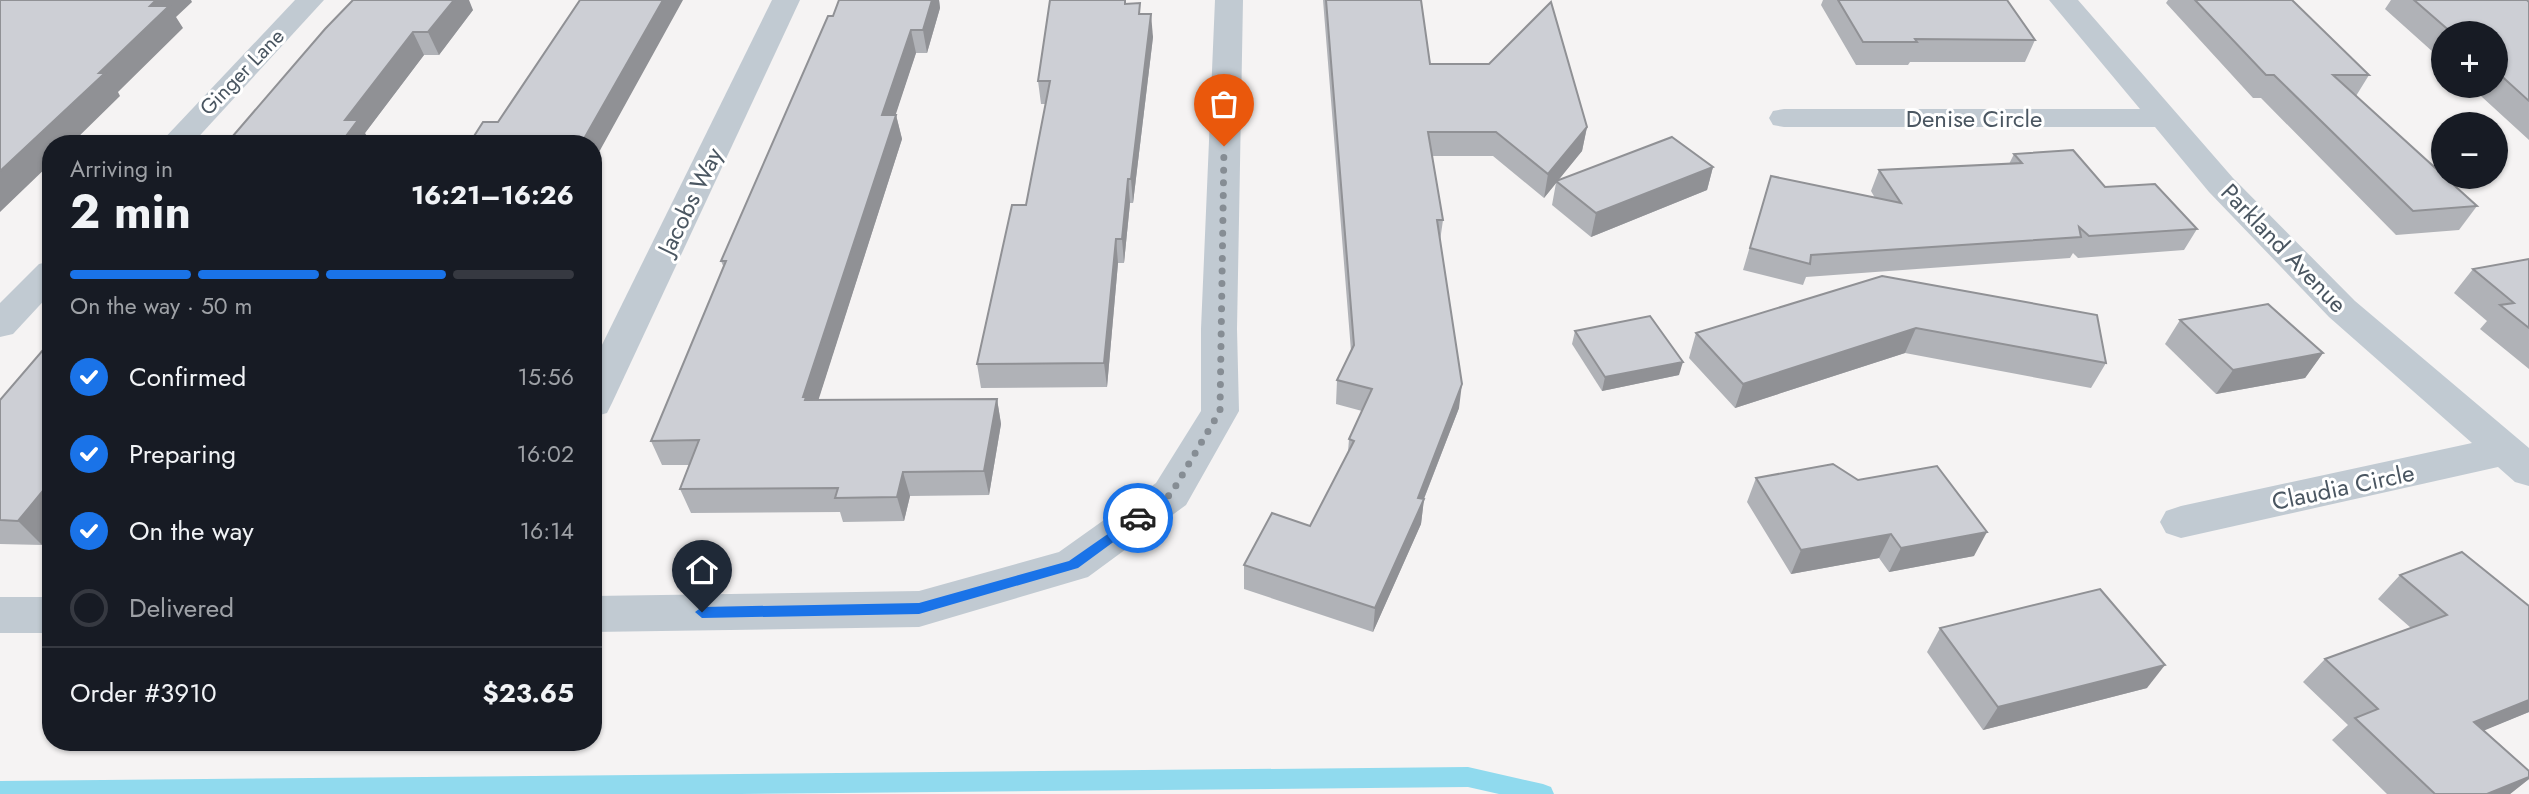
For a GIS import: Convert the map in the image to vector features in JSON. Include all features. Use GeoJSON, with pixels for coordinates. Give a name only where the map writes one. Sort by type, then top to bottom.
{"type":"FeatureCollection","features":[{"type":"Feature","properties":{"kind":"street","name":"Ginger Lane"},"geometry":{"type":"LineString","coordinates":[[182,135],[310,0]]}},
{"type":"Feature","properties":{"kind":"street","name":"Jacobs Way"},"geometry":{"type":"LineString","coordinates":[[602,384],[786,0]]}},
{"type":"Feature","properties":{"kind":"street"},"geometry":{"type":"LineString","coordinates":[[602,614],[919,609],[1073,565],[1171,494],[1220,411],[1219,329],[1229,0]]}},
{"type":"Feature","properties":{"kind":"street","name":"Parkland Avenue"},"geometry":{"type":"LineString","coordinates":[[2063,0],[2221,185],[2342,309],[2517,461]]}},
{"type":"Feature","properties":{"kind":"street","name":"Denise Circle"},"geometry":{"type":"LineString","coordinates":[[1784,118],[2164,118]]}},
{"type":"Feature","properties":{"kind":"street"},"geometry":{"type":"LineString","coordinates":[[0,326],[42,282]]}},
{"type":"Feature","properties":{"kind":"street","name":"Claudia Circle"},"geometry":{"type":"LineString","coordinates":[[2181,522],[2517,461]]}},
{"type":"Feature","properties":{"kind":"street"},"geometry":{"type":"LineString","coordinates":[[0,615],[42,615]]}},
{"type":"Feature","properties":{"kind":"building"},"geometry":{"type":"Polygon","coordinates":[[[0,0],[156,0],[150,6],[169,6],[99,73],[105,73],[0,171],[0,0]]]}},
{"type":"Feature","properties":{"kind":"building"},"geometry":{"type":"Polygon","coordinates":[[[353,0],[454,0],[428,32],[413,32],[345,120],[358,120],[347,135],[234,135],[353,0]]]}},
{"type":"Feature","properties":{"kind":"building"},"geometry":{"type":"Polygon","coordinates":[[[580,0],[663,0],[586,135],[475,135],[483,122],[498,122],[580,0]]]}},
{"type":"Feature","properties":{"kind":"building"},"geometry":{"type":"Polygon","coordinates":[[[839,0],[932,0],[923,30],[911,30],[882,115],[896,115],[803,397],[806,397],[805,400],[997,399],[984,471],[903,472],[897,497],[835,498],[838,488],[680,489],[699,440],[651,441],[726,261],[721,261],[828,16],[833,16],[839,0]]]}},
{"type":"Feature","properties":{"kind":"building"},"geometry":{"type":"Polygon","coordinates":[[[1050,0],[1125,0],[1125,4],[1140,3],[1139,14],[1151,14],[1122,239],[1116,239],[1104,363],[977,364],[1012,205],[1026,205],[1050,81],[1038,81],[1050,0]]]}},
{"type":"Feature","properties":{"kind":"building"},"geometry":{"type":"Polygon","coordinates":[[[1326,0],[1421,0],[1430,64],[1489,64],[1551,2],[1587,127],[1548,174],[1496,132],[1428,132],[1443,220],[1437,220],[1462,384],[1418,498],[1424,499],[1375,608],[1244,565],[1272,513],[1310,526],[1354,441],[1349,439],[1372,389],[1337,380],[1354,345],[1326,0]]]}},
{"type":"Feature","properties":{"kind":"building"},"geometry":{"type":"Polygon","coordinates":[[[1838,0],[2007,0],[2035,40],[1915,39],[1917,42],[1863,42],[1838,0]]]}},
{"type":"Feature","properties":{"kind":"building"},"geometry":{"type":"Polygon","coordinates":[[[2195,0],[2292,0],[2369,75],[2333,75],[2431,164],[2431,189],[2458,189],[2477,206],[2413,211],[2274,75],[2266,75],[2195,0]]]}},
{"type":"Feature","properties":{"kind":"building"},"geometry":{"type":"Polygon","coordinates":[[[2414,0],[2527,0],[2529,101],[2508,82],[2508,21],[2438,21],[2414,0]]]}},
{"type":"Feature","properties":{"kind":"building"},"geometry":{"type":"Polygon","coordinates":[[[1672,137],[1713,167],[1596,213],[1556,181],[1672,137]]]}},
{"type":"Feature","properties":{"kind":"building"},"geometry":{"type":"Polygon","coordinates":[[[2073,150],[2105,187],[2155,184],[2197,229],[2089,236],[2079,227],[2081,237],[1811,255],[1810,264],[1750,248],[1771,176],[1901,203],[1879,170],[2022,163],[2014,154],[2073,150]]]}},
{"type":"Feature","properties":{"kind":"building"},"geometry":{"type":"Polygon","coordinates":[[[2529,259],[2529,328],[2500,305],[2514,303],[2473,269],[2529,259]]]}},
{"type":"Feature","properties":{"kind":"building"},"geometry":{"type":"Polygon","coordinates":[[[1882,276],[2097,315],[2106,363],[1916,328],[1743,384],[1696,333],[1882,276]]]}},
{"type":"Feature","properties":{"kind":"building"},"geometry":{"type":"Polygon","coordinates":[[[2268,304],[2323,353],[2233,370],[2180,320],[2268,304]]]}},
{"type":"Feature","properties":{"kind":"building"},"geometry":{"type":"Polygon","coordinates":[[[1650,316],[1683,362],[1605,377],[1575,331],[1650,316]]]}},
{"type":"Feature","properties":{"kind":"building"},"geometry":{"type":"Polygon","coordinates":[[[42,351],[42,492],[18,521],[0,520],[0,400],[42,351]]]}},
{"type":"Feature","properties":{"kind":"building"},"geometry":{"type":"Polygon","coordinates":[[[1833,464],[1858,480],[1937,466],[1987,532],[1901,548],[1891,534],[1801,550],[1756,478],[1833,464]]]}},
{"type":"Feature","properties":{"kind":"building"},"geometry":{"type":"Polygon","coordinates":[[[2462,552],[2529,606],[2529,700],[2474,722],[2529,771],[2529,777],[2487,794],[2435,794],[2355,718],[2378,709],[2325,659],[2447,615],[2400,575],[2462,552]]]}},
{"type":"Feature","properties":{"kind":"building"},"geometry":{"type":"Polygon","coordinates":[[[2100,589],[2165,665],[1998,707],[1940,628],[2100,589]]]}},
{"type":"Feature","properties":{"kind":"waterway"},"geometry":{"type":"LineString","coordinates":[[0,791],[1468,777],[1543,794]]}},
{"type":"Feature","properties":{"kind":"way so far"},"geometry":{"type":"LineString","coordinates":[[1138,518],[1171,494],[1220,411],[1219,329],[1224,146]]}},
{"type":"Feature","properties":{"kind":"route"},"geometry":{"type":"LineString","coordinates":[[702,612],[919,609],[1073,565],[1138,518]]}}]}
